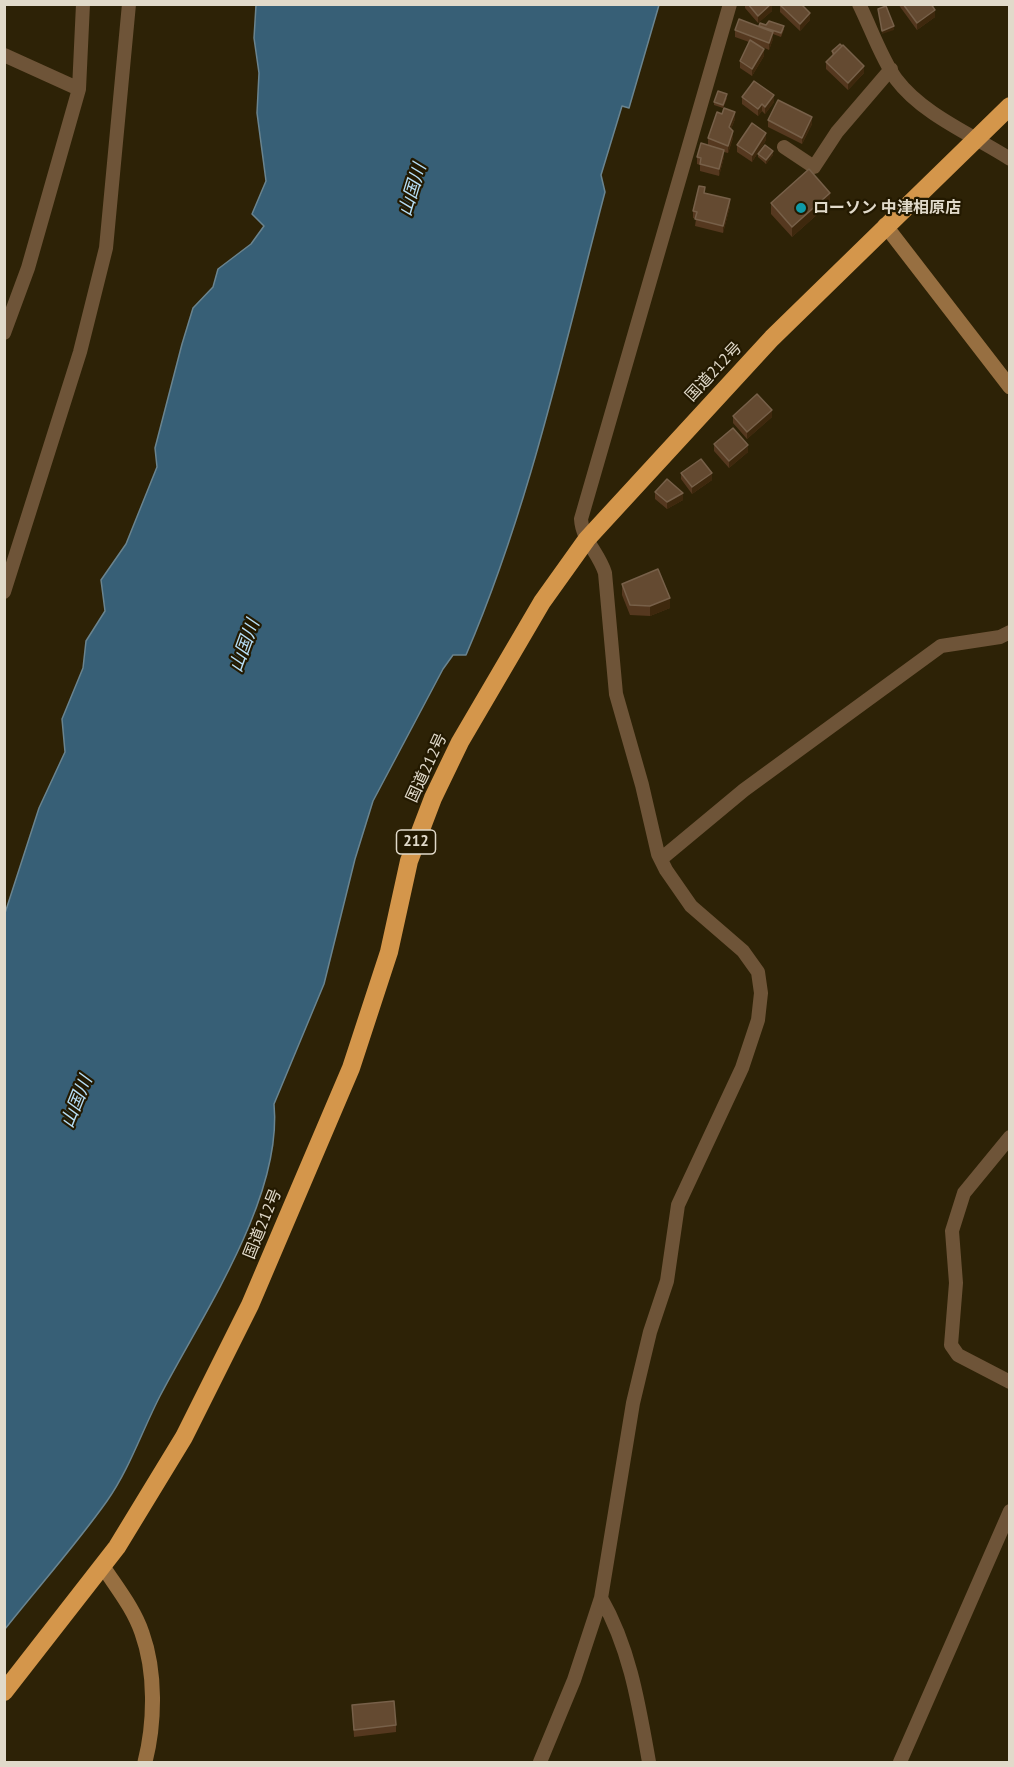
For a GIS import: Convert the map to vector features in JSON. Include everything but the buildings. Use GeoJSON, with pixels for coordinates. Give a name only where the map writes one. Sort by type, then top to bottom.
{"type":"FeatureCollection","features":[{"type":"Feature","properties":{"kind":"highway","name":"国道212号"},"geometry":{"type":"LineString","coordinates":[[4,1692],[39,1645],[104,1568],[184,1437],[250,1305],[351,1068],[389,952],[409,861],[433,798],[460,742],[518,642],[586,539],[772,338],[885,225],[1010,106]]}},
{"type":"Feature","properties":{"kind":"main road"},"geometry":{"type":"LineString","coordinates":[[885,225],[1010,387]]}},
{"type":"Feature","properties":{"kind":"main road"},"geometry":{"type":"LineString","coordinates":[[104,1568],[142,1631],[151,1669],[152,1708],[145,1762]]}},
{"type":"Feature","properties":{"kind":"street"},"geometry":{"type":"LineString","coordinates":[[4,333],[28,268],[80,88],[83,4]]}},
{"type":"Feature","properties":{"kind":"street"},"geometry":{"type":"LineString","coordinates":[[4,592],[80,352],[106,248],[129,4]]}},
{"type":"Feature","properties":{"kind":"street"},"geometry":{"type":"LineString","coordinates":[[540,1762],[574,1680],[601,1598],[633,1403],[650,1332],[667,1281],[678,1205],[742,1068],[758,1020],[761,993],[758,972],[743,951],[691,906],[661,860],[616,694],[605,573],[598,555],[586,539],[581,519],[730,4]]}},
{"type":"Feature","properties":{"kind":"street"},"geometry":{"type":"LineString","coordinates":[[859,4],[891,69],[905,90],[1010,159]]}},
{"type":"Feature","properties":{"kind":"street"},"geometry":{"type":"LineString","coordinates":[[4,55],[80,88]]}},
{"type":"Feature","properties":{"kind":"street"},"geometry":{"type":"LineString","coordinates":[[784,147],[814,167],[837,132],[891,69]]}},
{"type":"Feature","properties":{"kind":"street"},"geometry":{"type":"LineString","coordinates":[[661,860],[744,790],[941,646],[1000,637],[1010,632]]}},
{"type":"Feature","properties":{"kind":"street"},"geometry":{"type":"LineString","coordinates":[[1010,1137],[964,1193],[952,1231],[956,1283],[951,1345],[957,1355],[1010,1382]]}},
{"type":"Feature","properties":{"kind":"street"},"geometry":{"type":"LineString","coordinates":[[900,1762],[1010,1511]]}},
{"type":"Feature","properties":{"kind":"street"},"geometry":{"type":"LineString","coordinates":[[601,1598],[615,1621],[635,1688],[649,1762]]}},
{"type":"Feature","properties":{"kind":"water","name":"山国川"},"geometry":{"type":"Polygon","coordinates":[[[256,5],[659,5],[629,108],[622,106],[601,175],[605,192],[544,426],[509,542],[466,655],[453,655],[443,669],[373,801],[355,859],[324,984],[274,1104],[273,1140],[266,1178],[253,1216],[217,1293],[160,1396],[115,1489],[82,1534],[5,1629],[5,913],[39,808],[65,752],[62,719],[83,668],[86,641],[105,611],[101,580],[126,544],[157,467],[155,448],[193,308],[213,287],[218,269],[251,244],[264,226],[252,214],[266,181],[257,113],[259,73],[254,38],[256,5]]]}},
{"type":"Feature","properties":{"kind":"place","name":"ローソン 中津相原店"},"geometry":{"type":"Point","coordinates":[801,208]}}]}
